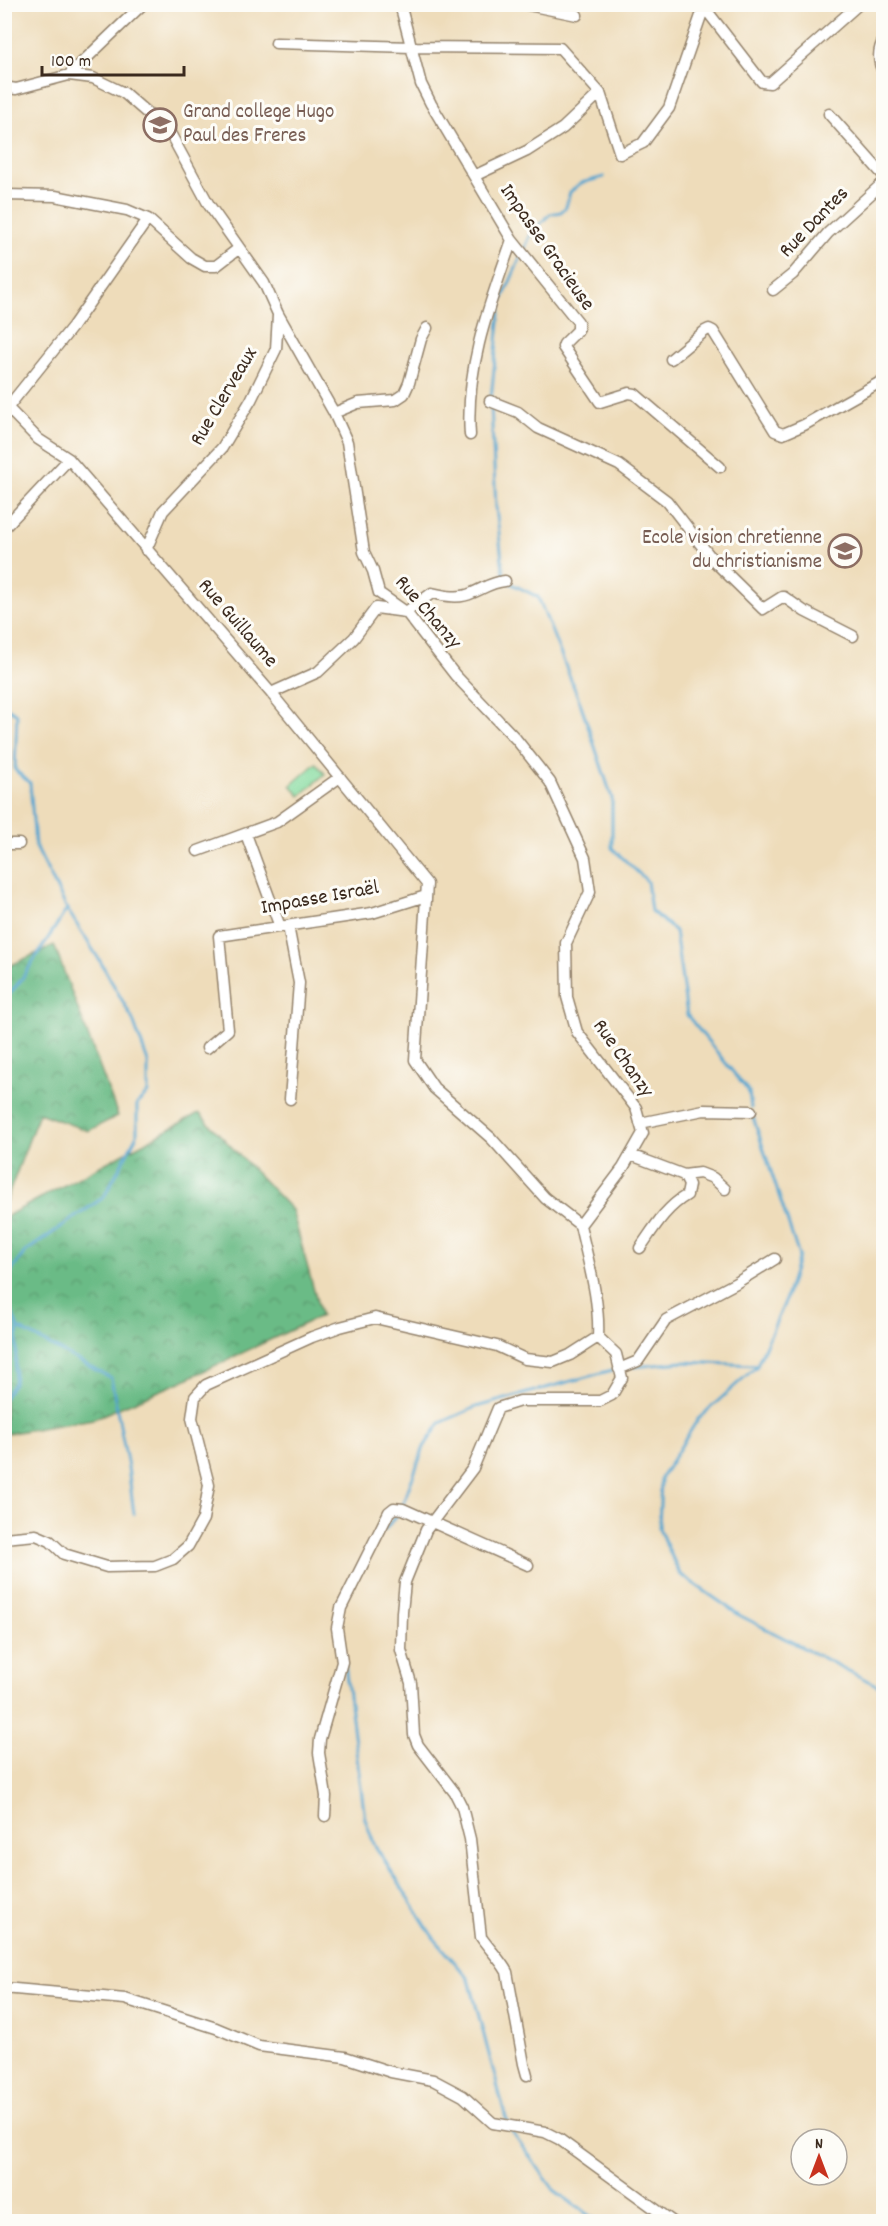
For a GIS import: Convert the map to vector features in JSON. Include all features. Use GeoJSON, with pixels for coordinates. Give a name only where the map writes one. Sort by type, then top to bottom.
{"type":"FeatureCollection","features":[{"type":"Feature","properties":{"kind":"street"},"geometry":{"type":"LineString","coordinates":[[69,75],[143,4]]}},
{"type":"Feature","properties":{"kind":"street","name":"Impasse Gracieuse"},"geometry":{"type":"LineString","coordinates":[[399,4],[421,84],[512,240],[578,322],[578,330],[563,347],[600,402],[629,393],[635,394],[720,467]]}},
{"type":"Feature","properties":{"kind":"street"},"geometry":{"type":"LineString","coordinates":[[523,4],[577,15]]}},
{"type":"Feature","properties":{"kind":"street"},"geometry":{"type":"LineString","coordinates":[[693,4],[704,8],[762,82],[770,83],[859,4]]}},
{"type":"Feature","properties":{"kind":"street"},"geometry":{"type":"LineString","coordinates":[[276,43],[560,48],[600,93],[620,154],[643,143],[669,108],[704,8]]}},
{"type":"Feature","properties":{"kind":"street"},"geometry":{"type":"LineString","coordinates":[[884,40],[880,46],[880,66],[884,74]]}},
{"type":"Feature","properties":{"kind":"street","name":"Rue Chanzy"},"geometry":{"type":"LineString","coordinates":[[4,87],[16,89],[69,75],[93,78],[124,93],[170,133],[209,205],[264,283],[278,314],[334,413],[347,442],[364,552],[373,571],[379,593],[406,612],[455,675],[516,739],[550,782],[585,858],[590,892],[566,943],[567,997],[577,1032],[636,1107],[643,1133],[623,1168],[580,1225]]}},
{"type":"Feature","properties":{"kind":"street"},"geometry":{"type":"LineString","coordinates":[[474,176],[527,151],[563,128],[600,93]]}},
{"type":"Feature","properties":{"kind":"street"},"geometry":{"type":"LineString","coordinates":[[829,114],[884,176]]}},
{"type":"Feature","properties":{"kind":"street","name":"Rue Dantes"},"geometry":{"type":"LineString","coordinates":[[773,290],[793,274],[828,233],[884,182]]}},
{"type":"Feature","properties":{"kind":"street"},"geometry":{"type":"LineString","coordinates":[[4,195],[55,196],[127,210],[148,219],[191,258],[205,266],[216,266],[238,249]]}},
{"type":"Feature","properties":{"kind":"street"},"geometry":{"type":"LineString","coordinates":[[6,406],[73,326],[148,219]]}},
{"type":"Feature","properties":{"kind":"street"},"geometry":{"type":"LineString","coordinates":[[470,435],[470,399],[481,332],[512,240]]}},
{"type":"Feature","properties":{"kind":"street","name":"Rue Clerveaux"},"geometry":{"type":"LineString","coordinates":[[146,550],[163,511],[222,448],[251,400],[276,349],[278,314]]}},
{"type":"Feature","properties":{"kind":"street"},"geometry":{"type":"LineString","coordinates":[[334,413],[358,403],[395,400],[404,394],[410,383],[421,339],[427,328]]}},
{"type":"Feature","properties":{"kind":"street"},"geometry":{"type":"LineString","coordinates":[[671,359],[709,329],[713,331],[775,431],[783,434],[804,426],[884,380]]}},
{"type":"Feature","properties":{"kind":"street"},"geometry":{"type":"LineString","coordinates":[[490,400],[518,412],[538,428],[619,465],[667,501],[712,559],[763,609],[784,597],[804,612],[853,636]]}},
{"type":"Feature","properties":{"kind":"street","name":"Rue Guillaume"},"geometry":{"type":"LineString","coordinates":[[6,406],[38,439],[69,459],[271,693],[427,884],[426,896]]}},
{"type":"Feature","properties":{"kind":"street"},"geometry":{"type":"LineString","coordinates":[[4,528],[69,459]]}},
{"type":"Feature","properties":{"kind":"street"},"geometry":{"type":"LineString","coordinates":[[271,693],[318,672],[354,638],[376,608],[406,612],[432,593],[447,596],[469,595],[493,582],[505,580]]}},
{"type":"Feature","properties":{"kind":"street"},"geometry":{"type":"LineString","coordinates":[[198,851],[277,822],[340,777]]}},
{"type":"Feature","properties":{"kind":"street"},"geometry":{"type":"LineString","coordinates":[[246,834],[284,926],[299,983],[290,1099]]}},
{"type":"Feature","properties":{"kind":"street"},"geometry":{"type":"LineString","coordinates":[[4,844],[19,844]]}},
{"type":"Feature","properties":{"kind":"street"},"geometry":{"type":"LineString","coordinates":[[426,896],[415,1060],[434,1088],[491,1138],[545,1198],[580,1225],[594,1285],[598,1337],[616,1354],[622,1378],[612,1395],[600,1401],[520,1401],[498,1408],[473,1468],[426,1530],[405,1582],[401,1650],[411,1683],[414,1735],[418,1745],[455,1792],[462,1807],[470,1839],[481,1937],[503,1963],[507,1972],[527,2075]]}},
{"type":"Feature","properties":{"kind":"street","name":"Impasse Israël"},"geometry":{"type":"LineString","coordinates":[[207,1048],[228,1030],[219,936],[372,913],[426,896]]}},
{"type":"Feature","properties":{"kind":"street"},"geometry":{"type":"LineString","coordinates":[[640,1123],[704,1110],[751,1111]]}},
{"type":"Feature","properties":{"kind":"street"},"geometry":{"type":"LineString","coordinates":[[631,1155],[684,1175],[700,1173],[713,1178],[725,1189]]}},
{"type":"Feature","properties":{"kind":"street"},"geometry":{"type":"LineString","coordinates":[[640,1248],[661,1217],[676,1201],[687,1195],[689,1185],[684,1175]]}},
{"type":"Feature","properties":{"kind":"street"},"geometry":{"type":"LineString","coordinates":[[619,1369],[638,1361],[666,1320],[736,1283],[775,1259]]}},
{"type":"Feature","properties":{"kind":"street"},"geometry":{"type":"LineString","coordinates":[[4,1538],[36,1535],[50,1541],[64,1554],[107,1567],[156,1566],[172,1559],[188,1546],[203,1519],[209,1485],[192,1418],[195,1397],[206,1385],[312,1337],[340,1327],[375,1318],[497,1346],[525,1359],[553,1362],[570,1355],[598,1337]]}},
{"type":"Feature","properties":{"kind":"street"},"geometry":{"type":"LineString","coordinates":[[325,1816],[326,1796],[319,1753],[320,1739],[342,1662],[337,1629],[341,1608],[391,1510],[403,1509],[528,1565]]}},
{"type":"Feature","properties":{"kind":"street"},"geometry":{"type":"LineString","coordinates":[[4,1988],[125,1999],[216,2028],[259,2046],[345,2057],[391,2072],[433,2080],[463,2096],[493,2123],[544,2132],[559,2139],[673,2222]]}},
{"type":"Feature","properties":{"kind":"green space"},"geometry":{"type":"Polygon","coordinates":[[[316,763],[325,774],[300,796],[291,785],[316,763]]]}},
{"type":"Feature","properties":{"kind":"green space"},"geometry":{"type":"Polygon","coordinates":[[[54,945],[118,1116],[88,1131],[39,1113],[5,1204],[5,968],[54,945]]]}},
{"type":"Feature","properties":{"kind":"green space"},"geometry":{"type":"Polygon","coordinates":[[[199,1113],[292,1210],[321,1316],[178,1383],[93,1419],[5,1434],[5,1217],[199,1113]]]}},
{"type":"Feature","properties":{"kind":"waterway"},"geometry":{"type":"LineString","coordinates":[[524,250],[532,232],[550,214],[561,212],[566,207],[570,192],[581,183],[604,177]]}},
{"type":"Feature","properties":{"kind":"waterway"},"geometry":{"type":"LineString","coordinates":[[491,398],[501,303],[521,256]]}},
{"type":"Feature","properties":{"kind":"waterway"},"geometry":{"type":"LineString","coordinates":[[491,405],[496,507],[504,577]]}},
{"type":"Feature","properties":{"kind":"waterway"},"geometry":{"type":"LineString","coordinates":[[508,582],[538,597],[581,705],[612,798],[612,848],[647,881],[651,911],[675,931],[687,1015],[749,1092],[751,1108]]}},
{"type":"Feature","properties":{"kind":"waterway"},"geometry":{"type":"LineString","coordinates":[[4,706],[17,714],[15,770],[30,783],[35,845],[67,909],[132,1018],[148,1062],[148,1093],[137,1104],[137,1135],[104,1197],[25,1252],[4,1281]]}},
{"type":"Feature","properties":{"kind":"waterway"},"geometry":{"type":"LineString","coordinates":[[4,1001],[21,980],[67,909]]}},
{"type":"Feature","properties":{"kind":"waterway"},"geometry":{"type":"LineString","coordinates":[[634,1367],[682,1362],[757,1365],[784,1304],[799,1256],[752,1114]]}},
{"type":"Feature","properties":{"kind":"waterway"},"geometry":{"type":"LineString","coordinates":[[4,1293],[18,1328],[14,1383],[4,1398]]}},
{"type":"Feature","properties":{"kind":"waterway"},"geometry":{"type":"LineString","coordinates":[[18,1328],[111,1378],[128,1467],[134,1514]]}},
{"type":"Feature","properties":{"kind":"waterway"},"geometry":{"type":"LineString","coordinates":[[757,1366],[698,1419],[661,1478],[659,1529],[680,1574],[739,1615],[884,1689]]}},
{"type":"Feature","properties":{"kind":"waterway"},"geometry":{"type":"LineString","coordinates":[[402,1506],[424,1447],[440,1423],[476,1407],[616,1369]]}},
{"type":"Feature","properties":{"kind":"waterway"},"geometry":{"type":"LineString","coordinates":[[385,1530],[399,1511]]}},
{"type":"Feature","properties":{"kind":"waterway"},"geometry":{"type":"LineString","coordinates":[[345,1665],[365,1819],[374,1844],[433,1937],[469,1979],[507,2122]]}},
{"type":"Feature","properties":{"kind":"waterway"},"geometry":{"type":"LineString","coordinates":[[511,2130],[554,2190],[598,2222]]}},
{"type":"Feature","properties":{"kind":"place","name":"Grand college Hugo Paul des Freres"},"geometry":{"type":"Point","coordinates":[160,125]}},
{"type":"Feature","properties":{"kind":"place","name":"Ecole vision chretienne du christianisme"},"geometry":{"type":"Point","coordinates":[845,551]}}]}
